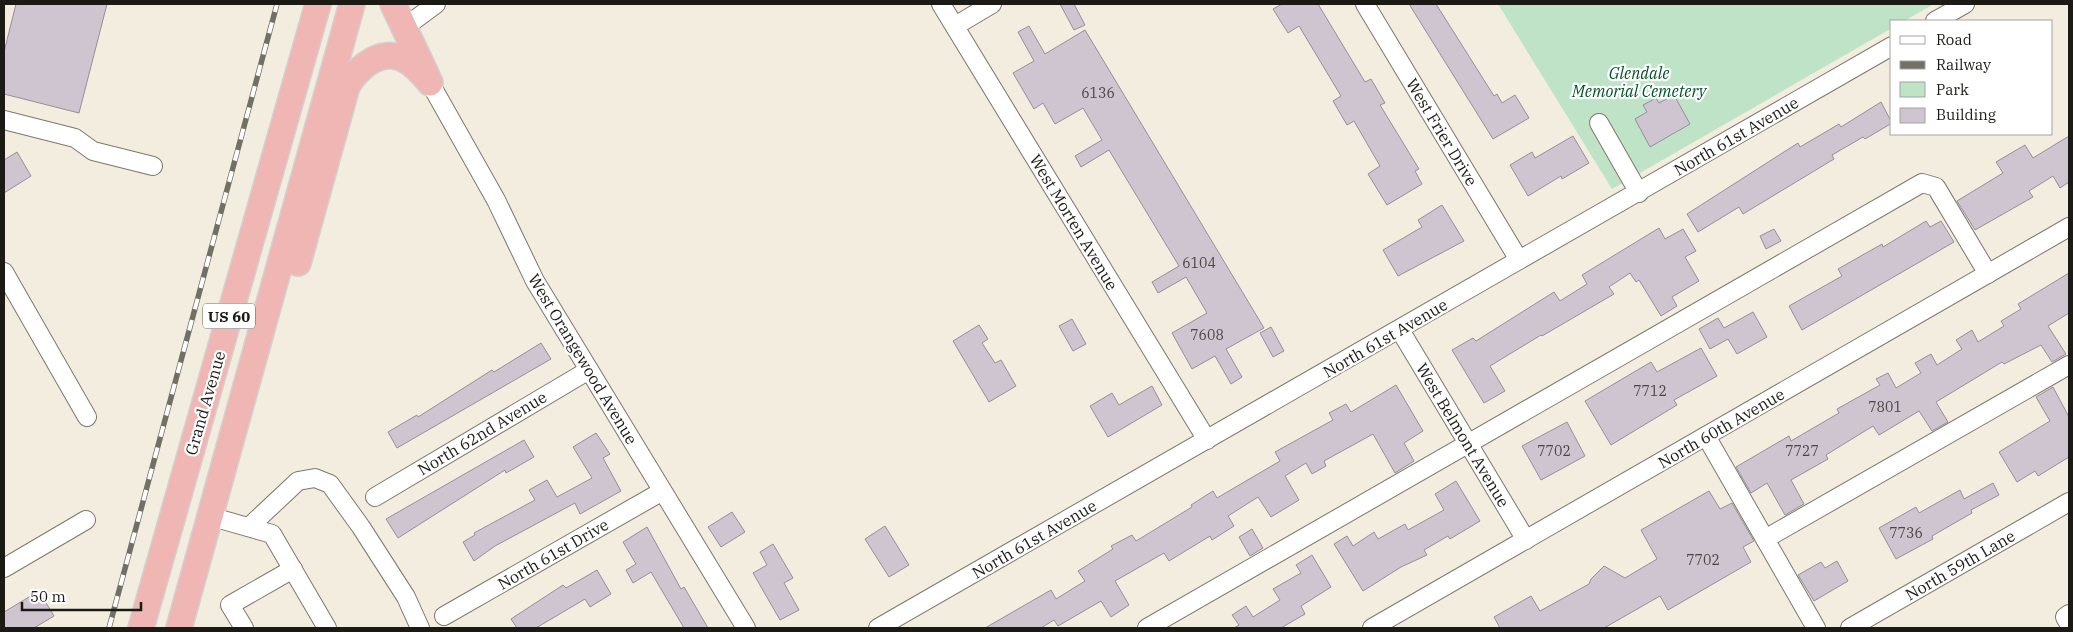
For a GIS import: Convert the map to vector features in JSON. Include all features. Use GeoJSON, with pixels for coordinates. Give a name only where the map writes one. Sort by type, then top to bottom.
{"type":"FeatureCollection","features":[{"type":"Feature","properties":{"kind":"highway","name":"Grand Avenue"},"geometry":{"type":"LineString","coordinates":[[141,628],[318,4]]}},
{"type":"Feature","properties":{"kind":"highway"},"geometry":{"type":"LineString","coordinates":[[326,91],[323,57],[339,4]]}},
{"type":"Feature","properties":{"kind":"highway","name":"US 60"},"geometry":{"type":"LineString","coordinates":[[179,628],[326,91],[352,4]]}},
{"type":"Feature","properties":{"kind":"highway"},"geometry":{"type":"LineString","coordinates":[[393,4],[430,83]]}},
{"type":"Feature","properties":{"kind":"highway"},"geometry":{"type":"LineString","coordinates":[[268,306],[296,270],[347,86],[355,72],[378,58],[399,57],[415,67],[430,83]]}},
{"type":"Feature","properties":{"kind":"street"},"geometry":{"type":"LineString","coordinates":[[405,27],[436,4]]}},
{"type":"Feature","properties":{"kind":"street","name":"West Morten Avenue"},"geometry":{"type":"LineString","coordinates":[[941,4],[1207,440]]}},
{"type":"Feature","properties":{"kind":"street"},"geometry":{"type":"LineString","coordinates":[[955,26],[992,4]]}},
{"type":"Feature","properties":{"kind":"street","name":"West Frier Drive"},"geometry":{"type":"LineString","coordinates":[[1365,4],[1519,260]]}},
{"type":"Feature","properties":{"kind":"street"},"geometry":{"type":"LineString","coordinates":[[1937,20],[1965,4]]}},
{"type":"Feature","properties":{"kind":"street","name":"North 61st Avenue"},"geometry":{"type":"LineString","coordinates":[[878,628],[1890,47]]}},
{"type":"Feature","properties":{"kind":"street","name":"West Orangewood Avenue"},"geometry":{"type":"LineString","coordinates":[[430,83],[492,193],[536,281],[661,492],[746,628]]}},
{"type":"Feature","properties":{"kind":"street"},"geometry":{"type":"LineString","coordinates":[[4,120],[75,138],[93,151],[153,166]]}},
{"type":"Feature","properties":{"kind":"street"},"geometry":{"type":"LineString","coordinates":[[1599,123],[1638,193]]}},
{"type":"Feature","properties":{"kind":"street"},"geometry":{"type":"LineString","coordinates":[[1147,628],[1922,183],[1936,187],[1988,274]]}},
{"type":"Feature","properties":{"kind":"street","name":"North 60th Avenue"},"geometry":{"type":"LineString","coordinates":[[1372,628],[1449,591],[1526,540],[2069,227]]}},
{"type":"Feature","properties":{"kind":"street"},"geometry":{"type":"LineString","coordinates":[[4,272],[87,417]]}},
{"type":"Feature","properties":{"kind":"street","name":"West Belmont Avenue"},"geometry":{"type":"LineString","coordinates":[[1400,330],[1526,540]]}},
{"type":"Feature","properties":{"kind":"street"},"geometry":{"type":"LineString","coordinates":[[1765,540],[2069,365]]}},
{"type":"Feature","properties":{"kind":"street","name":"North 62nd Avenue"},"geometry":{"type":"LineString","coordinates":[[375,497],[589,370]]}},
{"type":"Feature","properties":{"kind":"street"},"geometry":{"type":"LineString","coordinates":[[1706,436],[1816,628]]}},
{"type":"Feature","properties":{"kind":"street"},"geometry":{"type":"LineString","coordinates":[[249,527],[298,481],[315,478],[330,484],[361,527],[406,597],[420,628]]}},
{"type":"Feature","properties":{"kind":"street","name":"North 61st Drive"},"geometry":{"type":"LineString","coordinates":[[444,616],[661,492]]}},
{"type":"Feature","properties":{"kind":"street","name":"North 59th Lane"},"geometry":{"type":"LineString","coordinates":[[1850,628],[2069,502]]}},
{"type":"Feature","properties":{"kind":"street"},"geometry":{"type":"LineString","coordinates":[[209,516],[272,534],[327,628]]}},
{"type":"Feature","properties":{"kind":"street"},"geometry":{"type":"LineString","coordinates":[[4,568],[86,520]]}},
{"type":"Feature","properties":{"kind":"street"},"geometry":{"type":"LineString","coordinates":[[244,628],[230,605],[293,569]]}},
{"type":"Feature","properties":{"kind":"street"},"geometry":{"type":"LineString","coordinates":[[2069,614],[2065,617],[2069,624]]}},
{"type":"Feature","properties":{"kind":"green space","name":"Glendale Memorial Cemetery"},"geometry":{"type":"Polygon","coordinates":[[[1498,4],[1934,4],[1906,20],[1890,20],[1890,29],[1612,189],[1498,4]]]}},
{"type":"Feature","properties":{"kind":"building"},"geometry":{"type":"Polygon","coordinates":[[[16,4],[107,4],[79,113],[4,94],[4,52],[16,4]]]}},
{"type":"Feature","properties":{"kind":"building"},"geometry":{"type":"Polygon","coordinates":[[[1060,4],[1074,4],[1085,25],[1074,30],[1060,4]]]}},
{"type":"Feature","properties":{"kind":"building"},"geometry":{"type":"Polygon","coordinates":[[[1282,4],[1318,4],[1365,82],[1371,79],[1385,103],[1380,105],[1419,169],[1415,171],[1422,184],[1387,205],[1368,174],[1380,166],[1354,121],[1347,125],[1333,101],[1341,96],[1299,26],[1288,33],[1273,9],[1282,4]]]}},
{"type":"Feature","properties":{"kind":"building"},"geometry":{"type":"Polygon","coordinates":[[[1409,4],[1436,4],[1494,96],[1497,94],[1502,103],[1515,95],[1529,118],[1493,139],[1409,4]]]}},
{"type":"Feature","properties":{"kind":"building"},"geometry":{"type":"Polygon","coordinates":[[[1029,26],[1045,54],[1085,30],[1264,328],[1226,349],[1242,377],[1231,384],[1215,356],[1192,369],[1172,333],[1207,313],[1186,277],[1158,293],[1152,282],[1179,266],[1109,150],[1081,167],[1075,156],[1102,140],[1083,108],[1055,124],[1043,103],[1034,109],[1013,73],[1034,61],[1018,32],[1029,26]]]}},
{"type":"Feature","properties":{"kind":"building"},"geometry":{"type":"Polygon","coordinates":[[[1674,95],[1690,124],[1650,147],[1635,119],[1647,112],[1643,105],[1656,98],[1659,103],[1674,95]]]}},
{"type":"Feature","properties":{"kind":"building"},"geometry":{"type":"Polygon","coordinates":[[[1881,102],[1890,119],[1890,124],[1832,155],[1834,159],[1743,214],[1739,207],[1698,232],[1687,214],[1798,143],[1800,147],[1839,124],[1841,127],[1881,102]]]}},
{"type":"Feature","properties":{"kind":"building"},"geometry":{"type":"Polygon","coordinates":[[[1573,136],[1589,163],[1562,179],[1561,176],[1528,196],[1510,165],[1532,152],[1535,158],[1573,136]]]}},
{"type":"Feature","properties":{"kind":"building"},"geometry":{"type":"Polygon","coordinates":[[[2069,136],[2069,182],[2060,188],[2053,176],[2029,191],[2033,197],[1975,230],[1957,201],[2003,173],[1996,162],[2025,145],[2033,158],[2069,136]]]}},
{"type":"Feature","properties":{"kind":"building"},"geometry":{"type":"Polygon","coordinates":[[[17,152],[31,176],[4,193],[4,160],[17,152]]]}},
{"type":"Feature","properties":{"kind":"building"},"geometry":{"type":"Polygon","coordinates":[[[1442,205],[1464,241],[1398,276],[1383,250],[1422,227],[1418,220],[1442,205]]]}},
{"type":"Feature","properties":{"kind":"building"},"geometry":{"type":"Polygon","coordinates":[[[1926,221],[1930,227],[1941,221],[1954,242],[1802,330],[1789,306],[1842,276],[1838,269],[1882,244],[1883,247],[1926,221]]]}},
{"type":"Feature","properties":{"kind":"building"},"geometry":{"type":"Polygon","coordinates":[[[1659,228],[1665,239],[1683,229],[1696,251],[1685,257],[1699,281],[1672,297],[1677,306],[1661,316],[1639,280],[1636,282],[1630,273],[1609,287],[1614,294],[1490,366],[1505,391],[1484,403],[1452,350],[1473,338],[1476,341],[1554,292],[1560,301],[1587,284],[1582,275],[1659,228]]]}},
{"type":"Feature","properties":{"kind":"building"},"geometry":{"type":"Polygon","coordinates":[[[1774,229],[1781,241],[1766,249],[1760,236],[1774,229]]]}},
{"type":"Feature","properties":{"kind":"building"},"geometry":{"type":"Polygon","coordinates":[[[2069,273],[2069,313],[2048,326],[2066,354],[2052,362],[2041,345],[2004,364],[2002,362],[1936,402],[1948,422],[1932,431],[1919,411],[1879,435],[1873,426],[1826,455],[1828,459],[1791,480],[1804,504],[1785,515],[1767,483],[1751,493],[1736,467],[1789,436],[1791,441],[1839,413],[1837,409],[1880,385],[1876,379],[1888,373],[1896,388],[1921,373],[1915,363],[1931,354],[1937,365],[1962,349],[1956,340],[1972,330],[1978,342],[2004,326],[2001,321],[2021,309],[2018,304],[2069,273]]]}},
{"type":"Feature","properties":{"kind":"building"},"geometry":{"type":"Polygon","coordinates":[[[1753,312],[1767,337],[1737,354],[1728,339],[1710,349],[1699,329],[1718,318],[1724,328],[1753,312]]]}},
{"type":"Feature","properties":{"kind":"building"},"geometry":{"type":"Polygon","coordinates":[[[1072,319],[1086,344],[1073,351],[1059,326],[1072,319]]]}},
{"type":"Feature","properties":{"kind":"building"},"geometry":{"type":"Polygon","coordinates":[[[979,325],[988,339],[982,343],[995,363],[1001,360],[1016,386],[989,402],[953,341],[979,325]]]}},
{"type":"Feature","properties":{"kind":"building"},"geometry":{"type":"Polygon","coordinates":[[[1271,327],[1284,351],[1273,357],[1260,333],[1271,327]]]}},
{"type":"Feature","properties":{"kind":"building"},"geometry":{"type":"Polygon","coordinates":[[[541,343],[551,359],[397,448],[388,432],[417,415],[418,417],[492,370],[494,372],[541,343]]]}},
{"type":"Feature","properties":{"kind":"building"},"geometry":{"type":"Polygon","coordinates":[[[1701,348],[1717,376],[1674,400],[1677,405],[1611,445],[1585,401],[1651,362],[1657,372],[1701,348]]]}},
{"type":"Feature","properties":{"kind":"building"},"geometry":{"type":"Polygon","coordinates":[[[1396,385],[1423,431],[1404,443],[1414,461],[1395,473],[1373,434],[1324,461],[1326,466],[1312,474],[1306,463],[1285,476],[1299,500],[1271,517],[1258,497],[1228,516],[1234,526],[1212,540],[1210,536],[1169,561],[1164,553],[1115,581],[1129,605],[1111,617],[1101,601],[1058,626],[1054,620],[1041,628],[985,628],[1051,590],[1056,599],[1085,581],[1078,571],[1113,549],[1111,546],[1132,535],[1136,541],[1192,507],[1191,505],[1213,491],[1217,498],[1280,461],[1275,452],[1333,420],[1329,413],[1346,404],[1351,412],[1396,385]]]}},
{"type":"Feature","properties":{"kind":"building"},"geometry":{"type":"Polygon","coordinates":[[[1152,386],[1162,405],[1108,437],[1090,406],[1112,393],[1119,405],[1152,386]]]}},
{"type":"Feature","properties":{"kind":"building"},"geometry":{"type":"Polygon","coordinates":[[[2053,387],[2069,417],[2069,457],[2038,476],[2035,471],[2017,482],[1999,452],[2050,421],[2036,397],[2053,387]]]}},
{"type":"Feature","properties":{"kind":"building"},"geometry":{"type":"Polygon","coordinates":[[[1567,422],[1585,456],[1541,480],[1522,446],[1567,422]]]}},
{"type":"Feature","properties":{"kind":"building"},"geometry":{"type":"Polygon","coordinates":[[[596,433],[610,454],[603,458],[621,491],[580,514],[575,503],[495,546],[474,561],[463,542],[475,535],[474,533],[535,500],[529,490],[547,480],[557,497],[592,478],[573,447],[596,433]]]}},
{"type":"Feature","properties":{"kind":"building"},"geometry":{"type":"Polygon","coordinates":[[[524,440],[534,457],[506,473],[505,470],[398,538],[386,519],[524,440]]]}},
{"type":"Feature","properties":{"kind":"building"},"geometry":{"type":"Polygon","coordinates":[[[1456,481],[1480,521],[1450,539],[1448,536],[1424,550],[1427,555],[1401,567],[1363,591],[1334,544],[1347,536],[1353,546],[1374,532],[1378,539],[1405,524],[1408,530],[1444,510],[1435,494],[1456,481]]]}},
{"type":"Feature","properties":{"kind":"building"},"geometry":{"type":"Polygon","coordinates":[[[1993,483],[1999,495],[1971,510],[1972,513],[1932,536],[1933,539],[1896,559],[1879,528],[1916,507],[1919,513],[1960,490],[1964,499],[1993,483]]]}},
{"type":"Feature","properties":{"kind":"building"},"geometry":{"type":"Polygon","coordinates":[[[1709,491],[1720,509],[1732,503],[1754,541],[1743,547],[1751,562],[1668,610],[1660,596],[1604,628],[1500,628],[1494,617],[1531,596],[1540,611],[1589,584],[1591,579],[1604,566],[1625,578],[1657,559],[1641,530],[1709,491]]]}},
{"type":"Feature","properties":{"kind":"building"},"geometry":{"type":"Polygon","coordinates":[[[732,512],[745,532],[721,547],[708,527],[732,512]]]}},
{"type":"Feature","properties":{"kind":"building"},"geometry":{"type":"Polygon","coordinates":[[[885,526],[909,565],[889,577],[865,539],[885,526]]]}},
{"type":"Feature","properties":{"kind":"building"},"geometry":{"type":"Polygon","coordinates":[[[647,527],[681,589],[684,587],[708,628],[684,628],[651,572],[633,583],[626,570],[636,564],[623,542],[647,527]]]}},
{"type":"Feature","properties":{"kind":"building"},"geometry":{"type":"Polygon","coordinates":[[[1252,529],[1263,548],[1250,556],[1239,537],[1252,529]]]}},
{"type":"Feature","properties":{"kind":"building"},"geometry":{"type":"Polygon","coordinates":[[[773,544],[793,578],[784,583],[799,610],[780,620],[753,573],[767,565],[760,552],[773,544]]]}},
{"type":"Feature","properties":{"kind":"building"},"geometry":{"type":"Polygon","coordinates":[[[1312,555],[1331,587],[1301,606],[1305,614],[1281,628],[1234,628],[1239,625],[1232,615],[1246,606],[1253,617],[1280,600],[1273,589],[1301,573],[1296,565],[1312,555]]]}},
{"type":"Feature","properties":{"kind":"building"},"geometry":{"type":"Polygon","coordinates":[[[1837,561],[1848,581],[1814,601],[1798,575],[1821,562],[1825,568],[1837,561]]]}},
{"type":"Feature","properties":{"kind":"building"},"geometry":{"type":"Polygon","coordinates":[[[597,570],[611,594],[590,607],[585,599],[536,628],[517,628],[511,619],[563,585],[566,588],[597,570]]]}},
{"type":"Feature","properties":{"kind":"building"},"geometry":{"type":"Polygon","coordinates":[[[39,591],[54,616],[34,628],[4,628],[4,612],[39,591]]]}},
{"type":"Feature","properties":{"kind":"railway"},"geometry":{"type":"LineString","coordinates":[[109,628],[277,4]]}}]}
